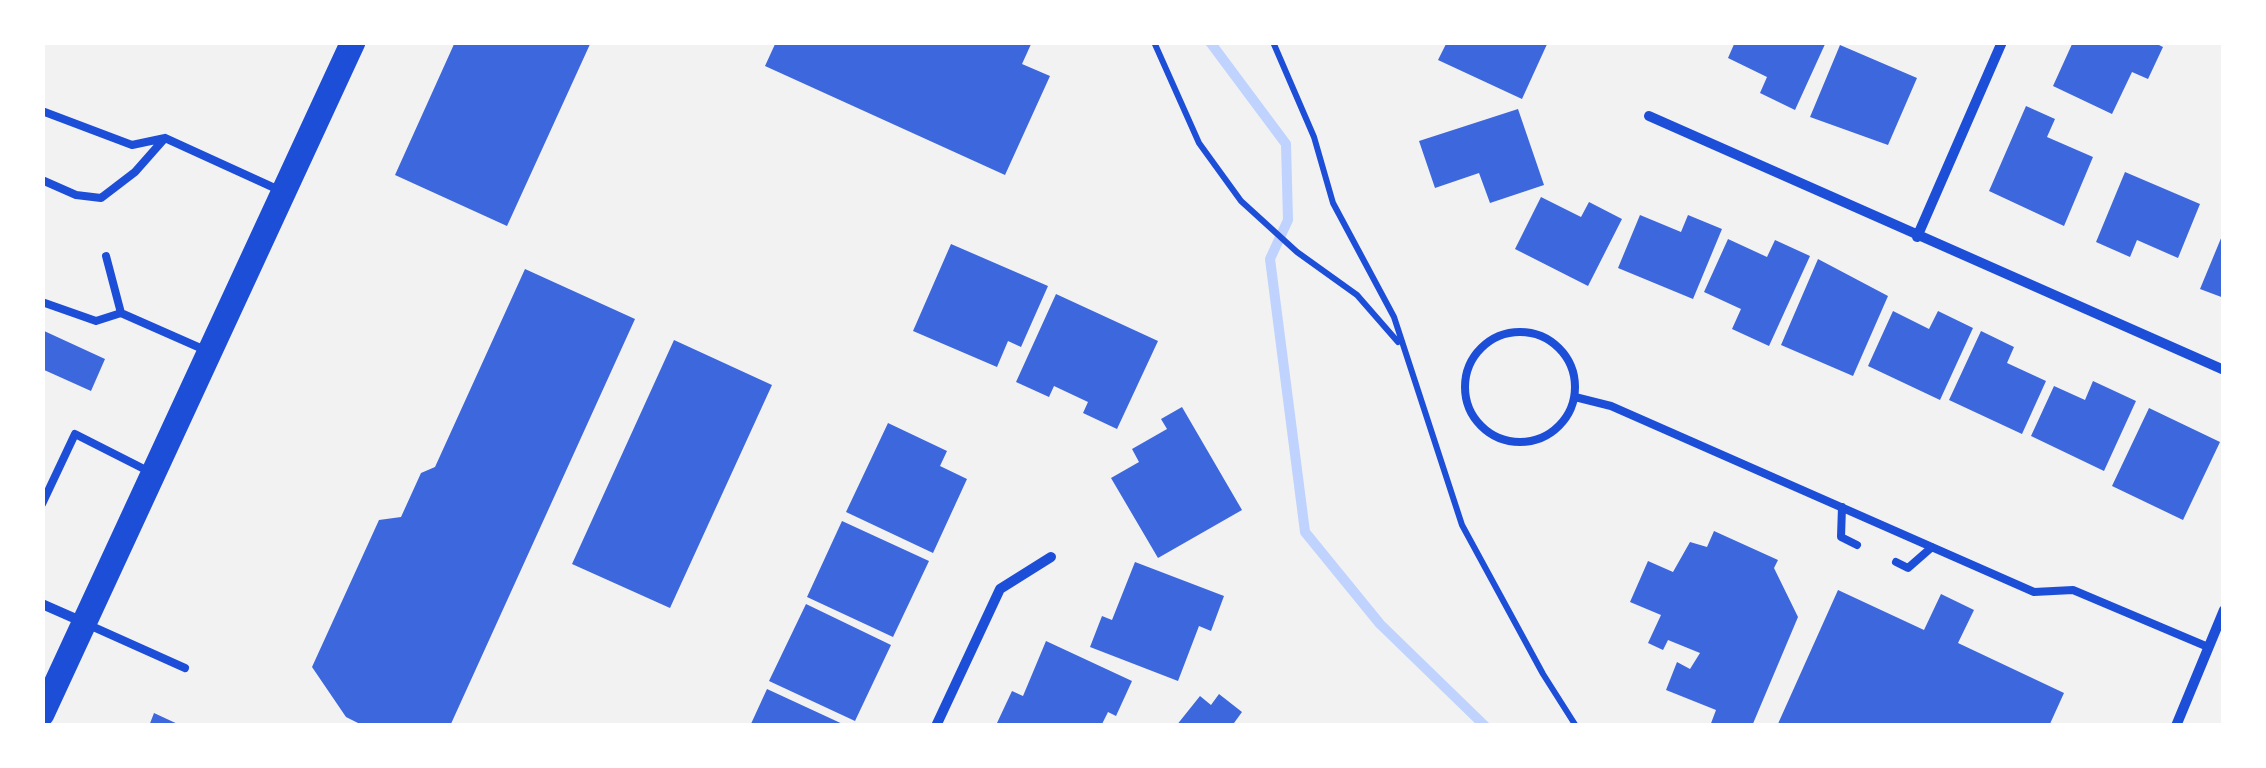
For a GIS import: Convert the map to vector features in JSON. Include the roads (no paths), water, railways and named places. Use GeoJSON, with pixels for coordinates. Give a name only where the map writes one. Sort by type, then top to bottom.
{"type":"FeatureCollection","features":[{"type":"Feature","properties":{"kind":"main road"},"geometry":{"type":"LineString","coordinates":[[42,714],[352,42]]}},
{"type":"Feature","properties":{"kind":"street"},"geometry":{"type":"LineString","coordinates":[[1918,237],[2002,42]]}},
{"type":"Feature","properties":{"kind":"street"},"geometry":{"type":"LineString","coordinates":[[1649,116],[2224,370]]}},
{"type":"Feature","properties":{"kind":"street"},"geometry":{"type":"LineString","coordinates":[[936,726],[1000,590],[1050,558]]}},
{"type":"Feature","properties":{"kind":"street"},"geometry":{"type":"LineString","coordinates":[[42,604],[85,623]]}},
{"type":"Feature","properties":{"kind":"street"},"geometry":{"type":"LineString","coordinates":[[2176,726],[2224,610]]}},
{"type":"Feature","properties":{"kind":"lane"},"geometry":{"type":"LineString","coordinates":[[42,110],[132,146],[166,138],[284,192]]}},
{"type":"Feature","properties":{"kind":"lane"},"geometry":{"type":"LineString","coordinates":[[42,180],[76,194],[101,198],[135,172],[166,138]]}},
{"type":"Feature","properties":{"kind":"lane"},"geometry":{"type":"LineString","coordinates":[[106,256],[121,312]]}},
{"type":"Feature","properties":{"kind":"lane"},"geometry":{"type":"LineString","coordinates":[[42,302],[96,322],[121,312],[209,352]]}},
{"type":"Feature","properties":{"kind":"lane"},"geometry":{"type":"LineString","coordinates":[[1529,331],[1560,348],[1576,380],[1575,398],[1556,430],[1521,442],[1502,439],[1473,416],[1465,380],[1470,362],[1494,337],[1529,331]]}},
{"type":"Feature","properties":{"kind":"lane"},"geometry":{"type":"LineString","coordinates":[[1575,398],[1611,406],[2034,592],[2073,590],[2208,647]]}},
{"type":"Feature","properties":{"kind":"lane"},"geometry":{"type":"LineString","coordinates":[[42,504],[74,434],[154,474]]}},
{"type":"Feature","properties":{"kind":"lane"},"geometry":{"type":"LineString","coordinates":[[1842,507],[1841,537],[1858,545]]}},
{"type":"Feature","properties":{"kind":"lane"},"geometry":{"type":"LineString","coordinates":[[1896,562],[1908,568],[1932,547]]}},
{"type":"Feature","properties":{"kind":"lane"},"geometry":{"type":"LineString","coordinates":[[85,623],[185,668]]}},
{"type":"Feature","properties":{"kind":"waterway"},"geometry":{"type":"LineString","coordinates":[[1210,42],[1286,144],[1288,220],[1270,259],[1305,532],[1380,624],[1485,726]]}}]}
